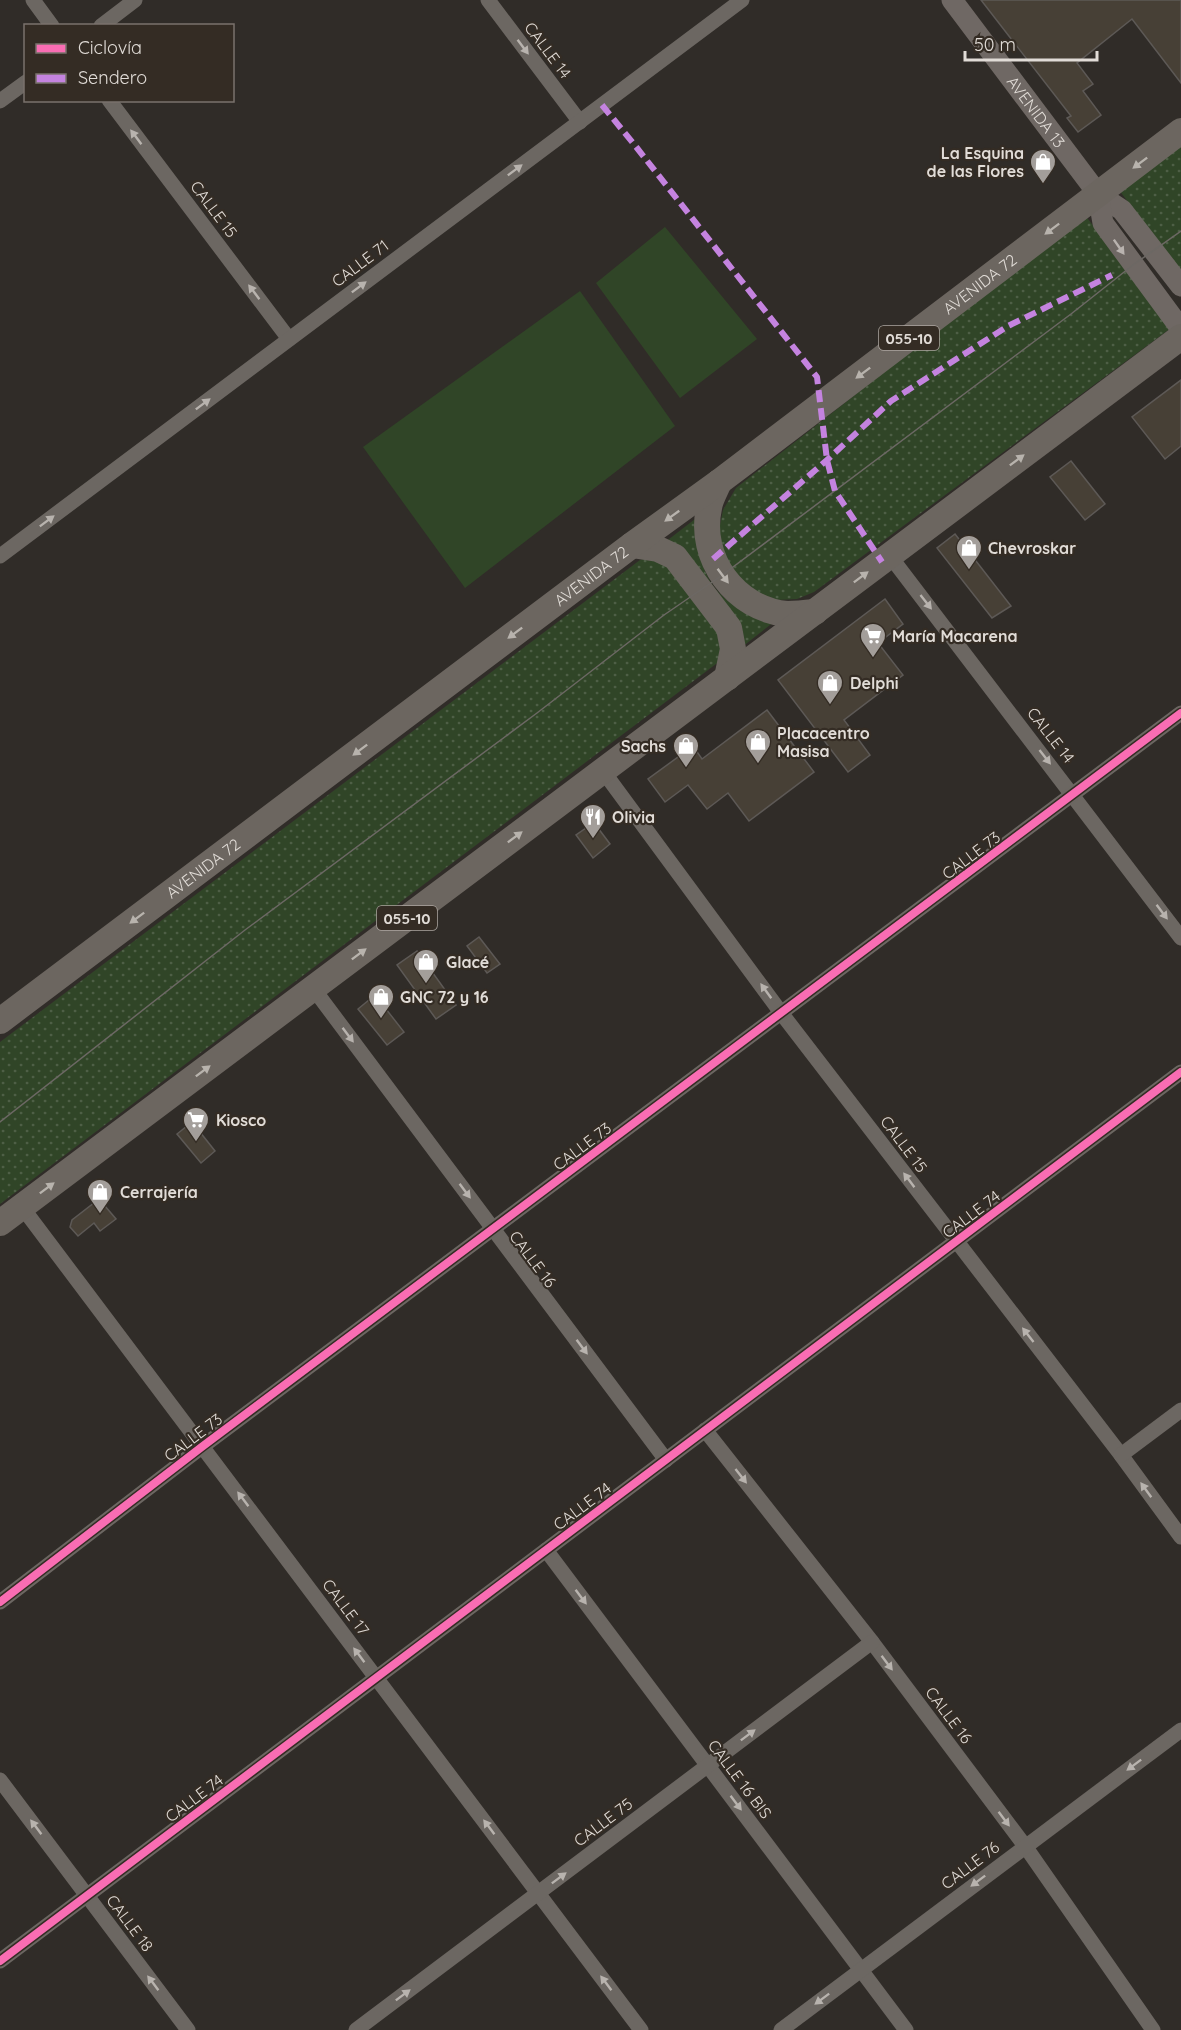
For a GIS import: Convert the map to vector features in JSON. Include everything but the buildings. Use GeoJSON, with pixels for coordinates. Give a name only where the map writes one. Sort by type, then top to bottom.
{"type":"FeatureCollection","features":[{"type":"Feature","properties":{"kind":"highway","name":"AVENIDA 72"},"geometry":{"type":"LineString","coordinates":[[0,1021],[719,482],[1181,131]]}},
{"type":"Feature","properties":{"kind":"highway","name":"055-10"},"geometry":{"type":"LineString","coordinates":[[0,1223],[1181,338]]}},
{"type":"Feature","properties":{"kind":"highway"},"geometry":{"type":"LineString","coordinates":[[719,482],[709,507],[706,533],[712,559],[722,576],[739,595],[761,608],[786,614],[814,612]]}},
{"type":"Feature","properties":{"kind":"highway"},"geometry":{"type":"LineString","coordinates":[[632,545],[658,549],[675,557],[729,628],[733,649],[727,678]]}},
{"type":"Feature","properties":{"kind":"main road","name":"AVENIDA 13"},"geometry":{"type":"LineString","coordinates":[[952,0],[1098,194],[1122,210],[1181,286]]}},
{"type":"Feature","properties":{"kind":"main road","name":"AVENIDA 13"},"geometry":{"type":"LineString","coordinates":[[1098,194],[1103,223],[1181,329]]}},
{"type":"Feature","properties":{"kind":"street"},"geometry":{"type":"LineString","coordinates":[[33,0],[51,24]]}},
{"type":"Feature","properties":{"kind":"street"},"geometry":{"type":"LineString","coordinates":[[104,24],[135,0]]}},
{"type":"Feature","properties":{"kind":"street","name":"CALLE 14"},"geometry":{"type":"LineString","coordinates":[[488,0],[580,122]]}},
{"type":"Feature","properties":{"kind":"street","name":"CALLE 71"},"geometry":{"type":"LineString","coordinates":[[0,556],[742,0]]}},
{"type":"Feature","properties":{"kind":"street"},"geometry":{"type":"LineString","coordinates":[[0,101],[24,83]]}},
{"type":"Feature","properties":{"kind":"street","name":"CALLE 15"},"geometry":{"type":"LineString","coordinates":[[111,102],[289,339]]}},
{"type":"Feature","properties":{"kind":"street","name":"CALLE 14"},"geometry":{"type":"LineString","coordinates":[[890,556],[1181,938]]}},
{"type":"Feature","properties":{"kind":"street","name":"CALLE 73"},"geometry":{"type":"LineString","coordinates":[[0,1602],[203,1446],[1181,713]]}},
{"type":"Feature","properties":{"kind":"street","name":"CALLE 15"},"geometry":{"type":"LineString","coordinates":[[603,771],[782,1014],[1121,1455],[1181,1537]]}},
{"type":"Feature","properties":{"kind":"street","name":"CALLE 16"},"geometry":{"type":"LineString","coordinates":[[313,988],[666,1460]]}},
{"type":"Feature","properties":{"kind":"street","name":"CALLE 74"},"geometry":{"type":"LineString","coordinates":[[0,1961],[1181,1072]]}},
{"type":"Feature","properties":{"kind":"street","name":"CALLE 17"},"geometry":{"type":"LineString","coordinates":[[22,1207],[641,2030]]}},
{"type":"Feature","properties":{"kind":"street"},"geometry":{"type":"LineString","coordinates":[[1121,1455],[1181,1410]]}},
{"type":"Feature","properties":{"kind":"street","name":"CALLE 16"},"geometry":{"type":"LineString","coordinates":[[705,1430],[872,1642],[1025,1846],[1153,2030]]}},
{"type":"Feature","properties":{"kind":"street","name":"CALLE 16 BIS"},"geometry":{"type":"LineString","coordinates":[[546,1550],[906,2030]]}},
{"type":"Feature","properties":{"kind":"street","name":"CALLE 75"},"geometry":{"type":"LineString","coordinates":[[356,2030],[872,1642]]}},
{"type":"Feature","properties":{"kind":"street","name":"CALLE 76"},"geometry":{"type":"LineString","coordinates":[[781,2030],[1181,1730]]}},
{"type":"Feature","properties":{"kind":"street","name":"CALLE 18"},"geometry":{"type":"LineString","coordinates":[[0,1780],[188,2030]]}},
{"type":"Feature","properties":{"kind":"green space"},"geometry":{"type":"Polygon","coordinates":[[[1181,144],[1181,272],[1119,190],[1181,144]]]}},
{"type":"Feature","properties":{"kind":"green space"},"geometry":{"type":"Polygon","coordinates":[[[1085,215],[1171,328],[814,592],[797,599],[776,600],[755,594],[723,562],[718,535],[723,510],[736,488],[1085,215]]]}},
{"type":"Feature","properties":{"kind":"green space"},"geometry":{"type":"Polygon","coordinates":[[[665,227],[757,339],[680,398],[596,283],[665,227]]]}},
{"type":"Feature","properties":{"kind":"green space"},"geometry":{"type":"Polygon","coordinates":[[[580,291],[675,426],[465,588],[363,447],[580,291]]]}},
{"type":"Feature","properties":{"kind":"green space"},"geometry":{"type":"Polygon","coordinates":[[[699,516],[700,555],[705,572],[713,586],[724,598],[738,607],[775,621],[742,647],[664,543],[699,516]]]}},
{"type":"Feature","properties":{"kind":"green space"},"geometry":{"type":"Polygon","coordinates":[[[652,557],[663,560],[723,636],[720,661],[0,1204],[0,1042],[640,560],[652,557]]]}},
{"type":"Feature","properties":{"kind":"tram line"},"geometry":{"type":"LineString","coordinates":[[0,1122],[245,930],[1181,231]]}},
{"type":"Feature","properties":{"kind":"marked path"},"geometry":{"type":"LineString","coordinates":[[602,105],[817,377],[827,460],[835,491],[882,562]]}},
{"type":"Feature","properties":{"kind":"marked path"},"geometry":{"type":"LineString","coordinates":[[713,559],[891,401],[1008,326],[1112,275]]}},
{"type":"Feature","properties":{"kind":"cycle path"},"geometry":{"type":"LineString","coordinates":[[0,1602],[203,1446],[1181,713]]}},
{"type":"Feature","properties":{"kind":"cycle path"},"geometry":{"type":"LineString","coordinates":[[0,1961],[1181,1072]]}},
{"type":"Feature","properties":{"kind":"place","name":"La Esquina de las Flores"},"geometry":{"type":"Point","coordinates":[1043,185]}},
{"type":"Feature","properties":{"kind":"place","name":"Chevroskar"},"geometry":{"type":"Point","coordinates":[969,571]}},
{"type":"Feature","properties":{"kind":"place","name":"María Macarena"},"geometry":{"type":"Point","coordinates":[873,659]}},
{"type":"Feature","properties":{"kind":"place","name":"Delphi"},"geometry":{"type":"Point","coordinates":[830,706]}},
{"type":"Feature","properties":{"kind":"place","name":"Placacentro Masisa"},"geometry":{"type":"Point","coordinates":[758,765]}},
{"type":"Feature","properties":{"kind":"place","name":"Sachs"},"geometry":{"type":"Point","coordinates":[686,769]}},
{"type":"Feature","properties":{"kind":"place","name":"Olivia"},"geometry":{"type":"Point","coordinates":[593,840]}},
{"type":"Feature","properties":{"kind":"place","name":"Glacé"},"geometry":{"type":"Point","coordinates":[426,985]}},
{"type":"Feature","properties":{"kind":"place","name":"GNC 72 y 16"},"geometry":{"type":"Point","coordinates":[381,1020]}},
{"type":"Feature","properties":{"kind":"place","name":"Kiosco"},"geometry":{"type":"Point","coordinates":[196,1143]}},
{"type":"Feature","properties":{"kind":"place","name":"Cerrajería"},"geometry":{"type":"Point","coordinates":[100,1215]}}]}
